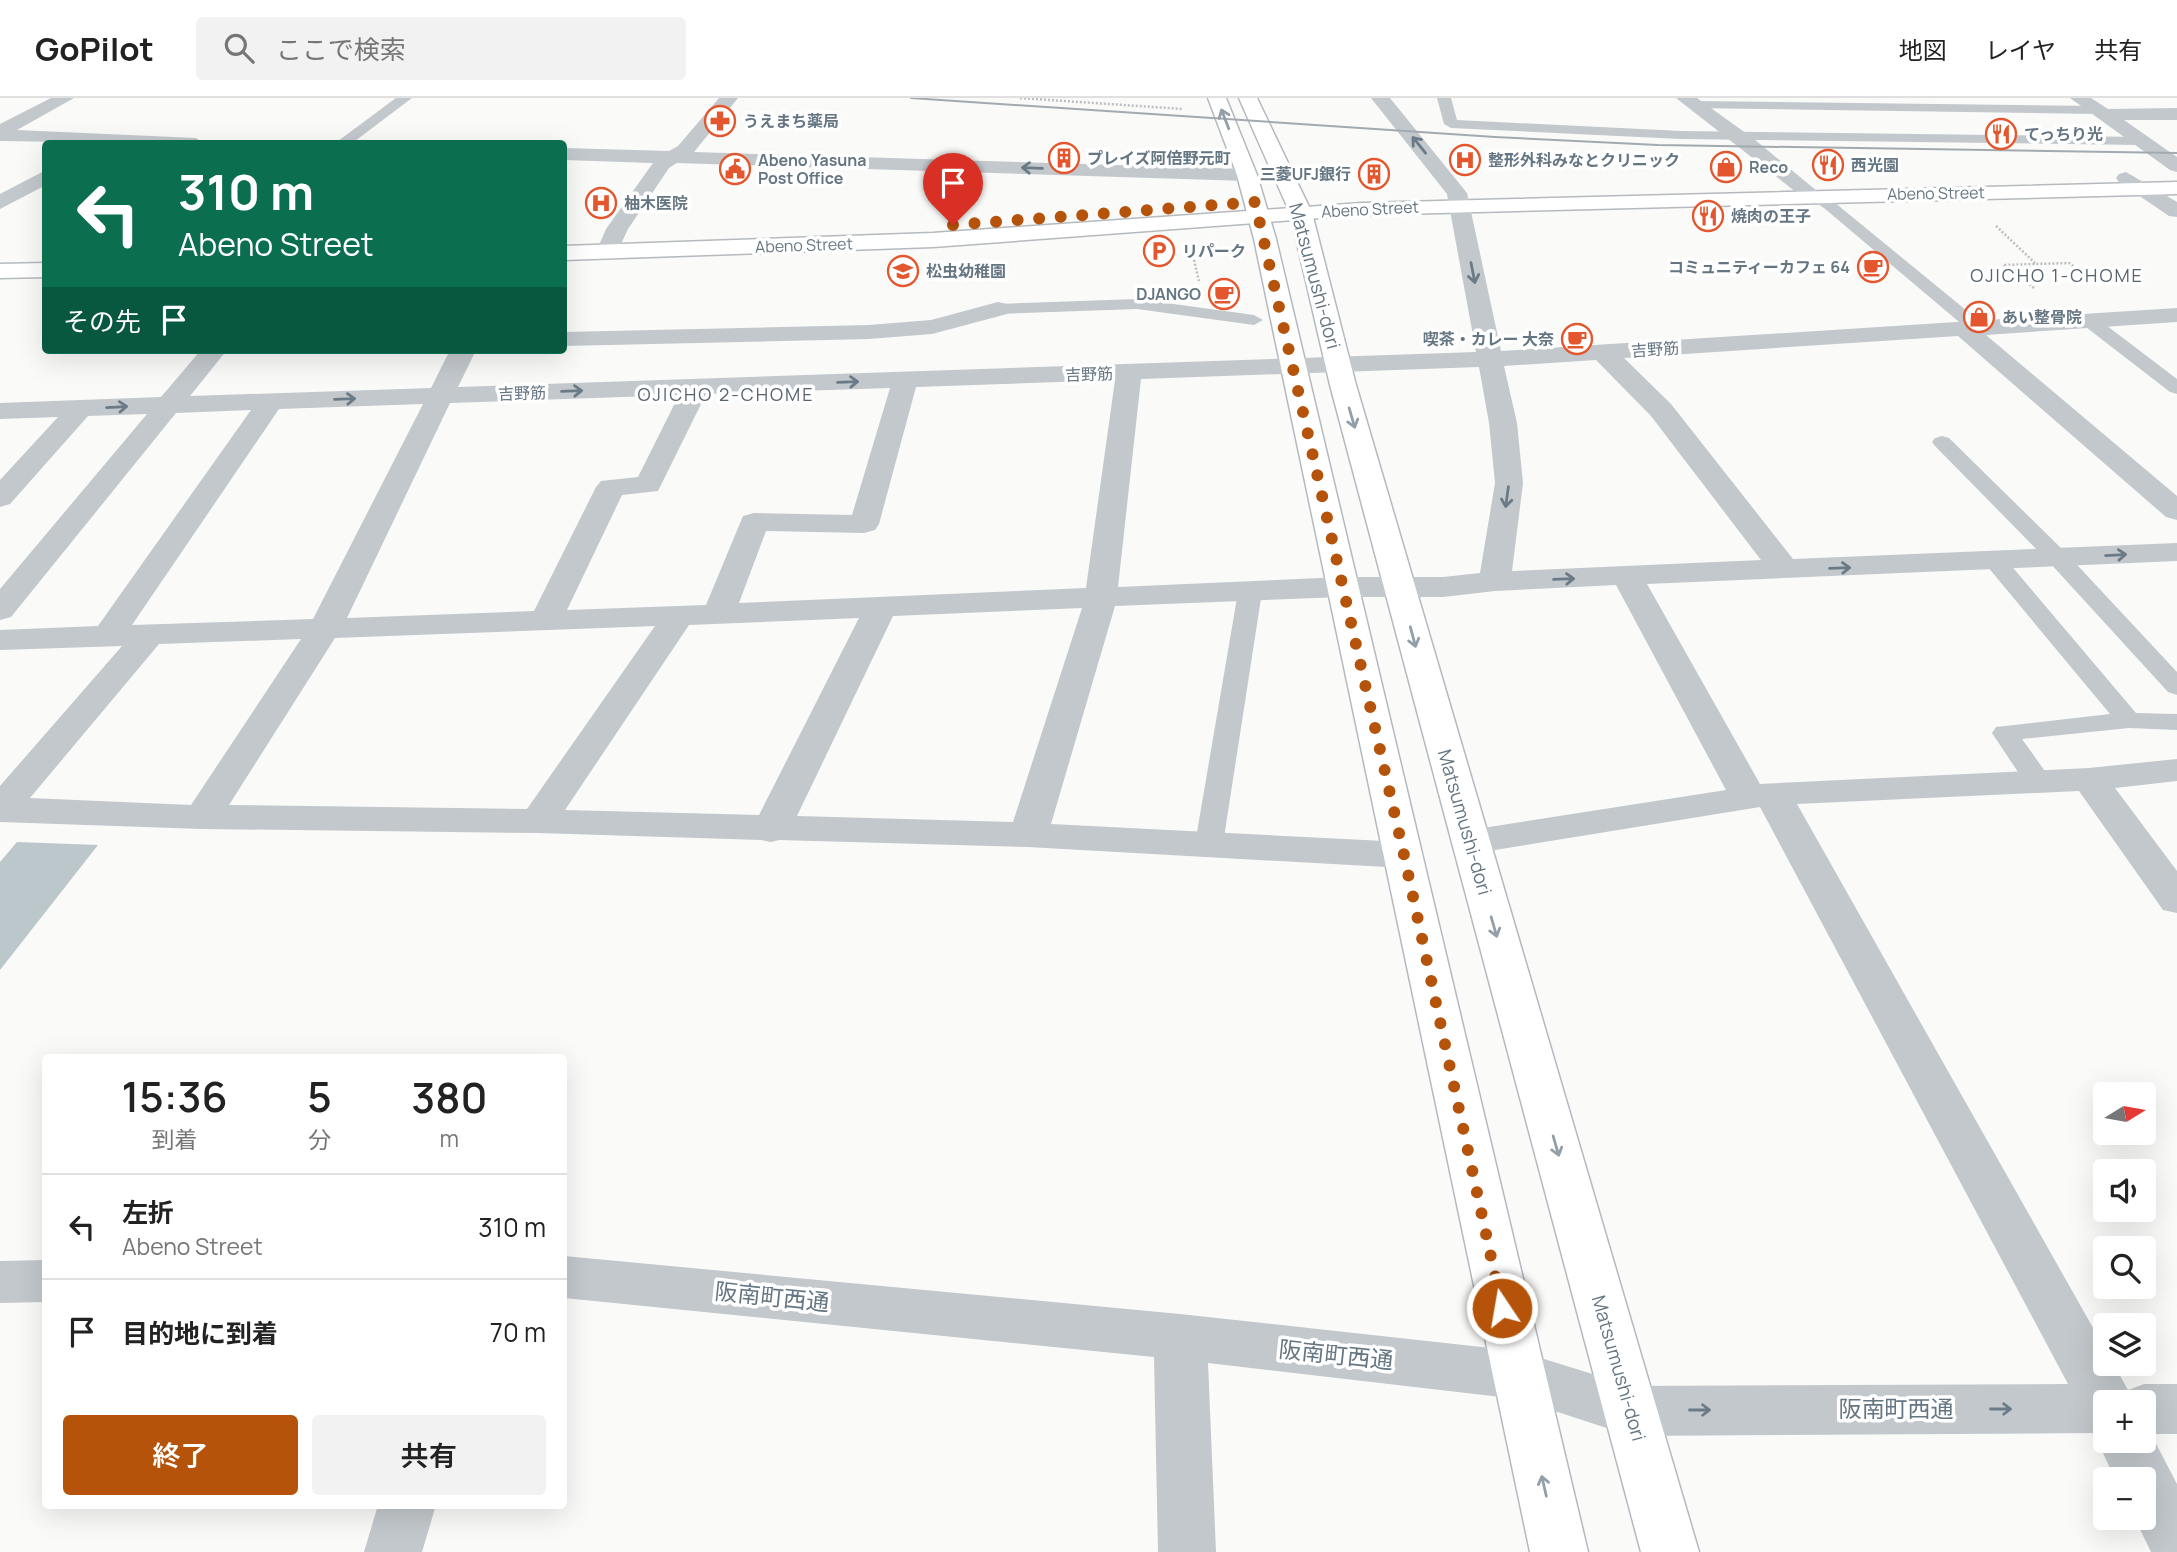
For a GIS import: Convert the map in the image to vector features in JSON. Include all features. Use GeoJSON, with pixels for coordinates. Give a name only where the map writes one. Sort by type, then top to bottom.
{"type":"FeatureCollection","features":[{"type":"Feature","properties":{"kind":"street"},"geometry":{"type":"LineString","coordinates":[[0,133],[65,98]]}},
{"type":"Feature","properties":{"kind":"street"},"geometry":{"type":"LineString","coordinates":[[719,98],[729,98]]}},
{"type":"Feature","properties":{"kind":"street"},"geometry":{"type":"LineString","coordinates":[[609,246],[662,164],[685,150],[729,98]]}},
{"type":"Feature","properties":{"kind":"street","name":"Matsumushi-dori"},"geometry":{"type":"LineString","coordinates":[[1248,98],[1298,206],[1399,587],[1670,1552]]}},
{"type":"Feature","properties":{"kind":"street"},"geometry":{"type":"LineString","coordinates":[[1380,98],[1458,199],[1503,423],[1509,483],[1495,581]]}},
{"type":"Feature","properties":{"kind":"street"},"geometry":{"type":"LineString","coordinates":[[2079,98],[2177,166]]}},
{"type":"Feature","properties":{"kind":"street"},"geometry":{"type":"LineString","coordinates":[[1690,102],[1806,190]]}},
{"type":"Feature","properties":{"kind":"street","name":"Matsumushi-dori"},"geometry":{"type":"LineString","coordinates":[[1202,103],[1254,198],[1559,1552]]}},
{"type":"Feature","properties":{"kind":"street"},"geometry":{"type":"LineString","coordinates":[[2100,112],[2177,114]]}},
{"type":"Feature","properties":{"kind":"street"},"geometry":{"type":"LineString","coordinates":[[0,133],[82,140]]}},
{"type":"Feature","properties":{"kind":"street"},"geometry":{"type":"LineString","coordinates":[[567,154],[675,156],[1254,198]]}},
{"type":"Feature","properties":{"kind":"street","name":"Abeno Street"},"geometry":{"type":"LineString","coordinates":[[567,253],[609,246],[933,240],[1254,198],[1298,206],[1458,199],[2135,183],[2177,177]]}},
{"type":"Feature","properties":{"kind":"street"},"geometry":{"type":"LineString","coordinates":[[0,203],[42,178]]}},
{"type":"Feature","properties":{"kind":"street"},"geometry":{"type":"LineString","coordinates":[[2135,183],[2177,211]]}},
{"type":"Feature","properties":{"kind":"street","name":"Abeno Street"},"geometry":{"type":"LineString","coordinates":[[2135,183],[2177,188]]}},
{"type":"Feature","properties":{"kind":"street","name":"Abeno Street"},"geometry":{"type":"LineString","coordinates":[[567,240],[609,246]]}},
{"type":"Feature","properties":{"kind":"street"},"geometry":{"type":"LineString","coordinates":[[0,257],[42,256]]}},
{"type":"Feature","properties":{"kind":"street"},"geometry":{"type":"LineString","coordinates":[[0,271],[42,270]]}},
{"type":"Feature","properties":{"kind":"street"},"geometry":{"type":"LineString","coordinates":[[567,339],[869,332],[932,327],[998,309]]}},
{"type":"Feature","properties":{"kind":"street","name":"吉野筋"},"geometry":{"type":"LineString","coordinates":[[0,411],[1491,359],[2177,315]]}},
{"type":"Feature","properties":{"kind":"street"},"geometry":{"type":"LineString","coordinates":[[1970,328],[2177,511]]}},
{"type":"Feature","properties":{"kind":"street"},"geometry":{"type":"LineString","coordinates":[[1603,352],[1661,410],[1785,570]]}},
{"type":"Feature","properties":{"kind":"street"},"geometry":{"type":"LineString","coordinates":[[0,610],[211,354]]}},
{"type":"Feature","properties":{"kind":"street"},"geometry":{"type":"LineString","coordinates":[[202,817],[325,628],[461,354]]}},
{"type":"Feature","properties":{"kind":"street"},"geometry":{"type":"LineString","coordinates":[[1028,835],[1101,597],[1129,373]]}},
{"type":"Feature","properties":{"kind":"street"},"geometry":{"type":"LineString","coordinates":[[719,614],[754,522],[864,524],[905,381]]}},
{"type":"Feature","properties":{"kind":"street"},"geometry":{"type":"LineString","coordinates":[[546,620],[611,487],[648,485],[697,386]]}},
{"type":"Feature","properties":{"kind":"street"},"geometry":{"type":"LineString","coordinates":[[108,636],[271,401]]}},
{"type":"Feature","properties":{"kind":"street"},"geometry":{"type":"LineString","coordinates":[[0,498],[80,408]]}},
{"type":"Feature","properties":{"kind":"street"},"geometry":{"type":"LineString","coordinates":[[0,640],[719,614],[1342,587],[1444,587],[1495,581],[2177,552]]}},
{"type":"Feature","properties":{"kind":"street"},"geometry":{"type":"LineString","coordinates":[[1627,577],[1760,796],[2098,1390]]}},
{"type":"Feature","properties":{"kind":"street"},"geometry":{"type":"LineString","coordinates":[[771,830],[881,607]]}},
{"type":"Feature","properties":{"kind":"street"},"geometry":{"type":"LineString","coordinates":[[538,821],[679,615]]}},
{"type":"Feature","properties":{"kind":"street"},"geometry":{"type":"LineString","coordinates":[[0,810],[149,635]]}},
{"type":"Feature","properties":{"kind":"street"},"geometry":{"type":"LineString","coordinates":[[1470,842],[1760,796],[2089,779],[2177,769]]}},
{"type":"Feature","properties":{"kind":"street"},"geometry":{"type":"LineString","coordinates":[[2089,779],[2177,900]]}},
{"type":"Feature","properties":{"kind":"street"},"geometry":{"type":"LineString","coordinates":[[0,810],[1028,835],[1404,855]]}},
{"type":"Feature","properties":{"kind":"street","name":"阪南町西通"},"geometry":{"type":"LineString","coordinates":[[567,1277],[1180,1337],[1518,1375],[1631,1411],[2093,1408]]}},
{"type":"Feature","properties":{"kind":"street"},"geometry":{"type":"LineString","coordinates":[[0,1282],[42,1281]]}},
{"type":"Feature","properties":{"kind":"street"},"geometry":{"type":"LineString","coordinates":[[1180,1337],[1187,1552]]}},
{"type":"Feature","properties":{"kind":"street"},"geometry":{"type":"LineString","coordinates":[[2156,1409],[2177,1409]]}},
{"type":"Feature","properties":{"kind":"street"},"geometry":{"type":"LineString","coordinates":[[2131,1453],[2177,1545]]}},
{"type":"Feature","properties":{"kind":"street"},"geometry":{"type":"LineString","coordinates":[[393,1552],[406,1509]]}},
{"type":"Feature","properties":{"kind":"lane"},"geometry":{"type":"LineString","coordinates":[[347,140],[405,98]]}},
{"type":"Feature","properties":{"kind":"lane"},"geometry":{"type":"LineString","coordinates":[[1444,98],[1451,124],[1737,136],[2140,141]]}},
{"type":"Feature","properties":{"kind":"lane"},"geometry":{"type":"LineString","coordinates":[[1690,102],[2100,112]]}},
{"type":"Feature","properties":{"kind":"lane"},"geometry":{"type":"LineString","coordinates":[[1888,108],[1922,138]]}},
{"type":"Feature","properties":{"kind":"lane"},"geometry":{"type":"LineString","coordinates":[[1806,190],[1829,205],[1970,328]]}},
{"type":"Feature","properties":{"kind":"lane"},"geometry":{"type":"LineString","coordinates":[[998,309],[1137,304],[1254,320]]}},
{"type":"Feature","properties":{"kind":"lane"},"geometry":{"type":"LineString","coordinates":[[2083,321],[2177,388]]}},
{"type":"Feature","properties":{"kind":"lane"},"geometry":{"type":"LineString","coordinates":[[1942,442],[2058,558],[2177,687]]}},
{"type":"Feature","properties":{"kind":"lane"},"geometry":{"type":"LineString","coordinates":[[1995,561],[2129,720]]}},
{"type":"Feature","properties":{"kind":"lane"},"geometry":{"type":"LineString","coordinates":[[1209,844],[1250,593]]}},
{"type":"Feature","properties":{"kind":"lane"},"geometry":{"type":"LineString","coordinates":[[2038,781],[2005,733],[2129,720],[2177,722]]}},
{"type":"Feature","properties":{"kind":"path"},"geometry":{"type":"LineString","coordinates":[[1020,98],[1202,103]]}},
{"type":"Feature","properties":{"kind":"path"},"geometry":{"type":"LineString","coordinates":[[1988,220],[2036,264]]}},
{"type":"Feature","properties":{"kind":"path"},"geometry":{"type":"LineString","coordinates":[[1193,257],[1205,313]]}},
{"type":"Feature","properties":{"kind":"path"},"geometry":{"type":"LineString","coordinates":[[2083,321],[2003,265],[2068,263],[2145,316]]}},
{"type":"Feature","properties":{"kind":"shaded area"},"geometry":{"type":"Polygon","coordinates":[[[17,842],[98,845],[0,970],[0,862],[17,842]]]}},
{"type":"Feature","properties":{"kind":"tram line"},"geometry":{"type":"LineString","coordinates":[[911,98],[1495,137],[1658,145],[2177,153]]}},
{"type":"Feature","properties":{"kind":"place","name":"うえまち薬局"},"geometry":{"type":"Point","coordinates":[720,121]}},
{"type":"Feature","properties":{"kind":"place","name":"てっちり光"},"geometry":{"type":"Point","coordinates":[2001,134]}},
{"type":"Feature","properties":{"kind":"place","name":"プレイズ阿倍野元町"},"geometry":{"type":"Point","coordinates":[1064,158]}},
{"type":"Feature","properties":{"kind":"place","name":"整形外科みなとクリニック"},"geometry":{"type":"Point","coordinates":[1465,160]}},
{"type":"Feature","properties":{"kind":"place","name":"西光園"},"geometry":{"type":"Point","coordinates":[1828,165]}},
{"type":"Feature","properties":{"kind":"place","name":"Reco"},"geometry":{"type":"Point","coordinates":[1726,167]}},
{"type":"Feature","properties":{"kind":"place","name":"Abeno Yasuna Post Office"},"geometry":{"type":"Point","coordinates":[735,169]}},
{"type":"Feature","properties":{"kind":"place","name":"三菱UFJ銀行"},"geometry":{"type":"Point","coordinates":[1374,174]}},
{"type":"Feature","properties":{"kind":"place","name":"柚木医院"},"geometry":{"type":"Point","coordinates":[601,203]}},
{"type":"Feature","properties":{"kind":"place","name":"焼肉の王子"},"geometry":{"type":"Point","coordinates":[1708,216]}},
{"type":"Feature","properties":{"kind":"place","name":"リパーク"},"geometry":{"type":"Point","coordinates":[1159,251]}},
{"type":"Feature","properties":{"kind":"place","name":"コミュニティーカフェ 64"},"geometry":{"type":"Point","coordinates":[1873,267]}},
{"type":"Feature","properties":{"kind":"place","name":"松虫幼稚園"},"geometry":{"type":"Point","coordinates":[903,271]}},
{"type":"Feature","properties":{"kind":"place","name":"DJANGO"},"geometry":{"type":"Point","coordinates":[1224,294]}},
{"type":"Feature","properties":{"kind":"place","name":"あい整骨院"},"geometry":{"type":"Point","coordinates":[1979,317]}},
{"type":"Feature","properties":{"kind":"place","name":"喫茶・カレー 大奈"},"geometry":{"type":"Point","coordinates":[1577,339]}},
{"type":"Feature","properties":{"kind":"district","name":"OJICHO 1-CHOME"},"geometry":{"type":"Point","coordinates":[2057,276]}},
{"type":"Feature","properties":{"kind":"district","name":"OJICHO 2-CHOME"},"geometry":{"type":"Point","coordinates":[726,395]}},
{"type":"Feature","properties":{"kind":"route"},"geometry":{"type":"LineString","coordinates":[[953,225],[1255,202],[1404,855],[1502,1308]]}}]}
